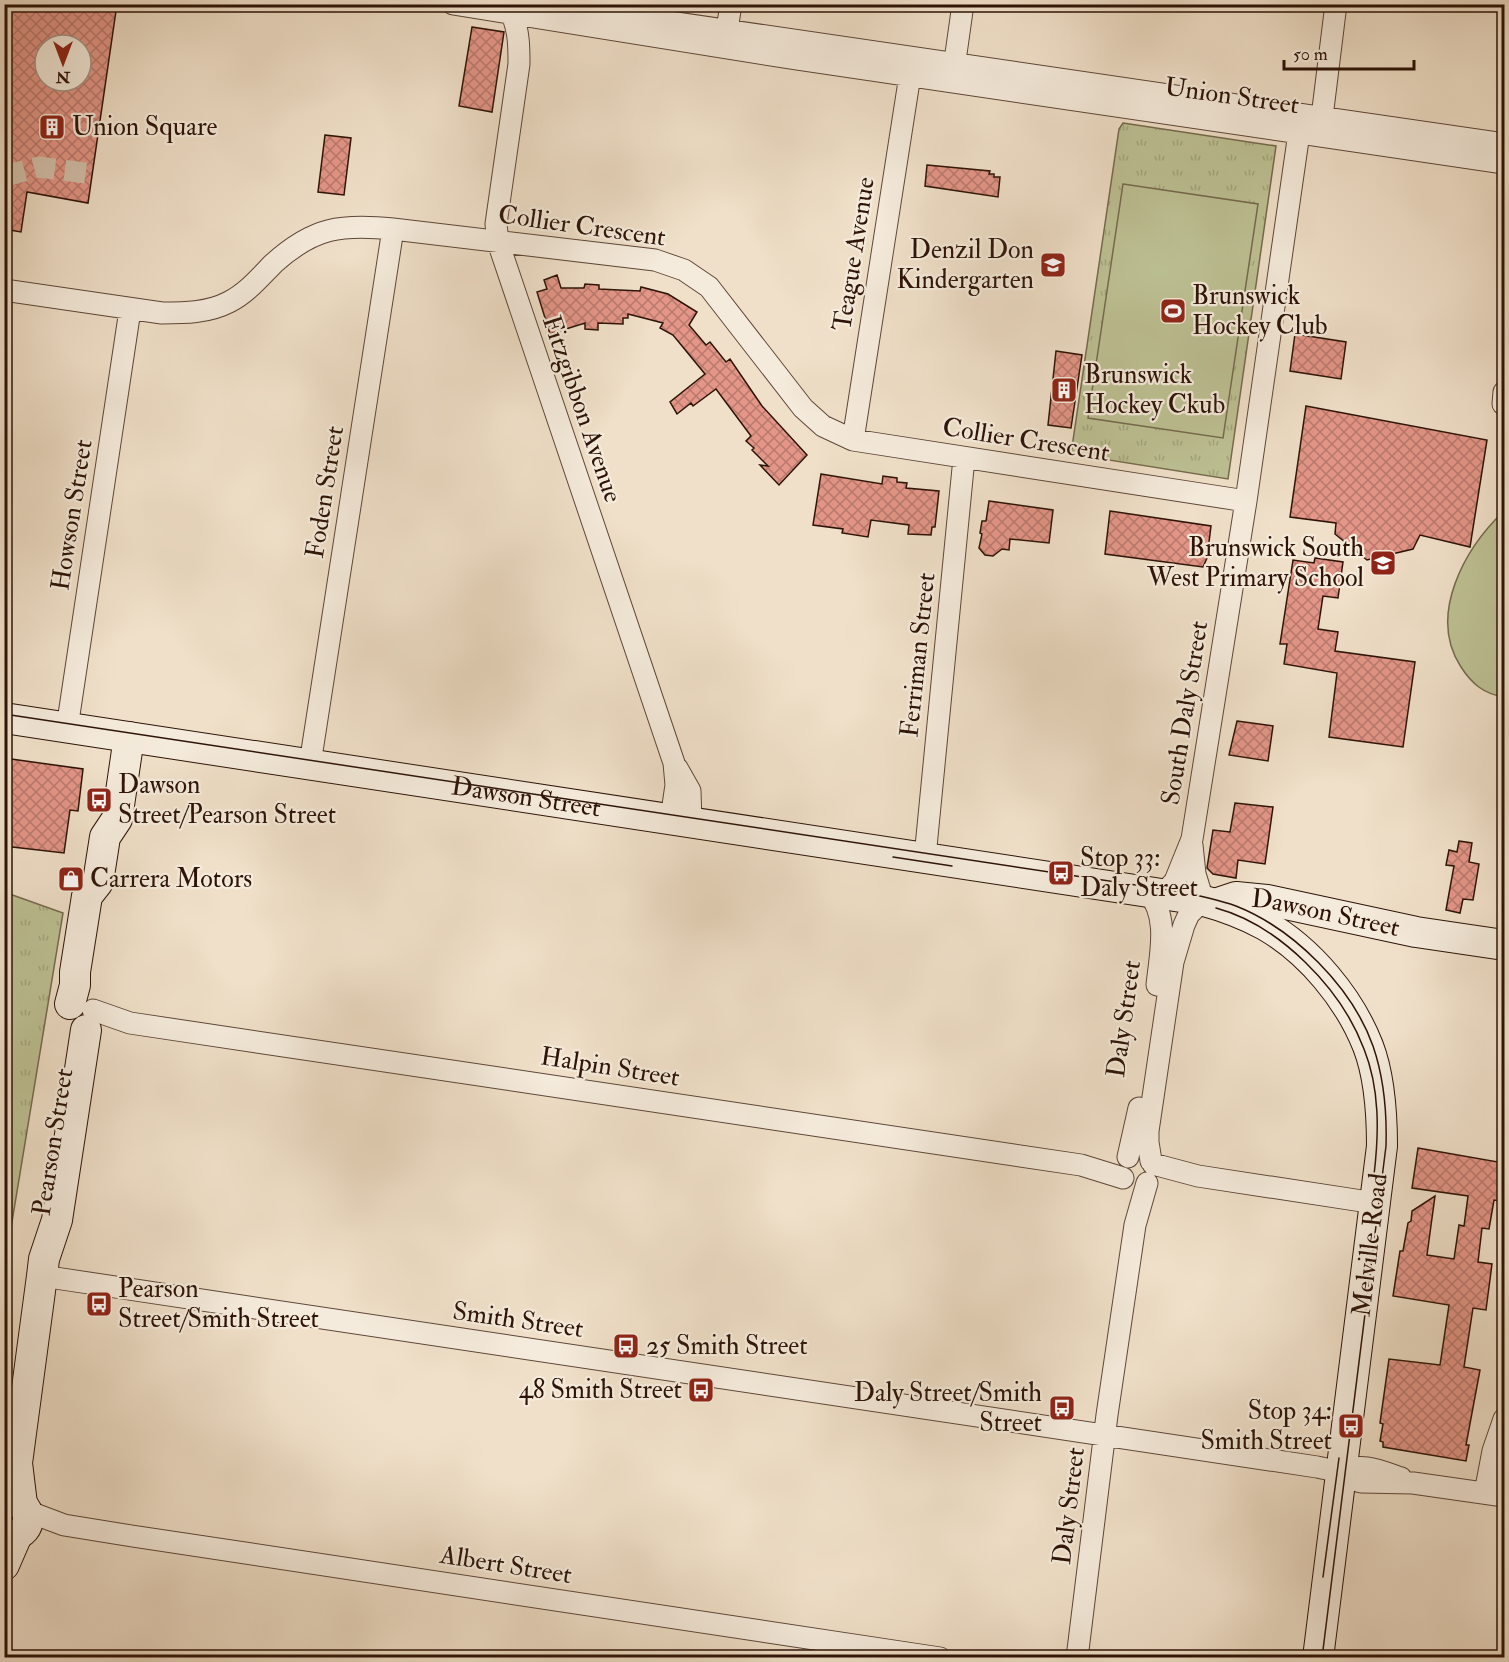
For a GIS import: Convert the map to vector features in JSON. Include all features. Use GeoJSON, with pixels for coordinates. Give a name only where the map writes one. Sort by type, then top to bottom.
{"type":"FeatureCollection","features":[{"type":"Feature","properties":{"kind":"main road","name":"Dawson Street"},"geometry":{"type":"LineString","coordinates":[[4,718],[1093,882],[1209,902],[1236,897],[1266,900],[1416,932],[1504,945]]}},
{"type":"Feature","properties":{"kind":"main road","name":"Pearson Street"},"geometry":{"type":"LineString","coordinates":[[15,1516],[17,1463],[43,1268],[57,1220],[83,1017],[105,901],[98,882],[105,837],[98,817],[120,735]]}},
{"type":"Feature","properties":{"kind":"main road","name":"Melville Road"},"geometry":{"type":"LineString","coordinates":[[1209,902],[1266,926],[1304,954],[1326,978],[1347,1006],[1369,1047],[1379,1092],[1382,1146],[1318,1658]]}},
{"type":"Feature","properties":{"kind":"main road","name":"Dawson Street"},"geometry":{"type":"LineString","coordinates":[[1288,941],[1329,929],[1361,928],[1416,932]]}},
{"type":"Feature","properties":{"kind":"main road"},"geometry":{"type":"LineString","coordinates":[[4,1565],[15,1516]]}},
{"type":"Feature","properties":{"kind":"street","name":"Union Street"},"geometry":{"type":"LineString","coordinates":[[453,4],[512,15],[540,11],[727,30],[953,73],[1299,133],[1504,163]]}},
{"type":"Feature","properties":{"kind":"street"},"geometry":{"type":"LineString","coordinates":[[727,30],[731,4]]}},
{"type":"Feature","properties":{"kind":"street"},"geometry":{"type":"LineString","coordinates":[[953,73],[963,4]]}},
{"type":"Feature","properties":{"kind":"street"},"geometry":{"type":"LineString","coordinates":[[1322,117],[1336,4]]}},
{"type":"Feature","properties":{"kind":"street","name":"Union Street"},"geometry":{"type":"LineString","coordinates":[[540,11],[910,75],[953,73],[1322,117],[1504,144]]}},
{"type":"Feature","properties":{"kind":"street","name":"Fitzgibbon Avenue"},"geometry":{"type":"LineString","coordinates":[[519,64],[540,11]]}},
{"type":"Feature","properties":{"kind":"street","name":"Fitzgibbon Avenue"},"geometry":{"type":"LineString","coordinates":[[512,15],[517,25],[519,64],[497,213],[498,242],[674,763],[681,820]]}},
{"type":"Feature","properties":{"kind":"street","name":"Teague Avenue"},"geometry":{"type":"LineString","coordinates":[[853,440],[910,75]]}},
{"type":"Feature","properties":{"kind":"street","name":"South Daly Street"},"geometry":{"type":"LineString","coordinates":[[1155,892],[1175,881],[1192,839],[1246,501],[1299,133]]}},
{"type":"Feature","properties":{"kind":"street","name":"Collier Crescent"},"geometry":{"type":"LineString","coordinates":[[4,290],[162,314],[210,309],[230,302],[250,288],[291,249],[308,238],[329,229],[350,226],[655,260],[684,270],[709,287],[803,408],[823,426],[853,440],[1246,501]]}},
{"type":"Feature","properties":{"kind":"street","name":"Foden Street"},"geometry":{"type":"LineString","coordinates":[[310,764],[393,229]]}},
{"type":"Feature","properties":{"kind":"street","name":"Howson Street"},"geometry":{"type":"LineString","coordinates":[[67,728],[130,310]]}},
{"type":"Feature","properties":{"kind":"street","name":"Ferriman Street"},"geometry":{"type":"LineString","coordinates":[[925,857],[964,458]]}},
{"type":"Feature","properties":{"kind":"street","name":"South Daly Street"},"geometry":{"type":"LineString","coordinates":[[1192,839],[1195,874],[1209,902]]}},
{"type":"Feature","properties":{"kind":"street","name":"Daly Street"},"geometry":{"type":"LineString","coordinates":[[1138,1171],[1141,1098],[1162,931],[1155,892]]}},
{"type":"Feature","properties":{"kind":"street","name":"Daly Street"},"geometry":{"type":"LineString","coordinates":[[1065,1658],[1138,1171],[1148,1131],[1173,962],[1184,925],[1190,914],[1209,902]]}},
{"type":"Feature","properties":{"kind":"street","name":"Halpin Street"},"geometry":{"type":"LineString","coordinates":[[83,1017],[1081,1165],[1198,1176],[1375,1203]]}},
{"type":"Feature","properties":{"kind":"street","name":"Smith Street"},"geometry":{"type":"LineString","coordinates":[[43,1268],[1341,1472],[1345,1477],[1361,1482],[1413,1483],[1497,1495]]}},
{"type":"Feature","properties":{"kind":"street"},"geometry":{"type":"LineString","coordinates":[[1497,1495],[1493,1451],[1504,1419]]}},
{"type":"Feature","properties":{"kind":"street","name":"Daly Street"},"geometry":{"type":"LineString","coordinates":[[1077,1658],[1099,1434]]}},
{"type":"Feature","properties":{"kind":"street"},"geometry":{"type":"LineString","coordinates":[[1497,1495],[1504,1471]]}},
{"type":"Feature","properties":{"kind":"street","name":"Albert Street"},"geometry":{"type":"LineString","coordinates":[[15,1516],[940,1658]]}},
{"type":"Feature","properties":{"kind":"green space","name":"Brunswick Hockey Club"},"geometry":{"type":"Polygon","coordinates":[[[1123,123],[1276,146],[1228,479],[1071,454],[1119,129],[1123,123]]]}},
{"type":"Feature","properties":{"kind":"green space","name":"Brunswick Hockey Club"},"geometry":{"type":"Polygon","coordinates":[[[1123,184],[1258,204],[1223,438],[1088,418],[1123,184]]]}},
{"type":"Feature","properties":{"kind":"green space"},"geometry":{"type":"Polygon","coordinates":[[[1504,511],[1504,697],[1485,691],[1465,673],[1451,647],[1448,626],[1449,605],[1464,563],[1476,544],[1504,511]]]}},
{"type":"Feature","properties":{"kind":"green space"},"geometry":{"type":"Polygon","coordinates":[[[4,892],[63,913],[9,1240],[4,1240],[4,892]]]}},
{"type":"Feature","properties":{"kind":"building","name":"Union Square"},"geometry":{"type":"Polygon","coordinates":[[[4,4],[117,4],[88,203],[27,192],[21,232],[4,229],[4,4]]]}},
{"type":"Feature","properties":{"kind":"building"},"geometry":{"type":"Polygon","coordinates":[[[472,27],[504,32],[492,112],[459,106],[472,27]]]}},
{"type":"Feature","properties":{"kind":"building"},"geometry":{"type":"Polygon","coordinates":[[[325,135],[351,138],[344,195],[318,192],[325,135]]]}},
{"type":"Feature","properties":{"kind":"building"},"geometry":{"type":"Polygon","coordinates":[[[927,165],[990,171],[989,174],[994,174],[994,177],[1000,177],[998,197],[925,186],[927,165]]]}},
{"type":"Feature","properties":{"kind":"building"},"geometry":{"type":"Polygon","coordinates":[[[557,275],[561,288],[584,288],[585,284],[599,285],[599,289],[640,291],[641,287],[668,294],[697,312],[689,325],[706,345],[710,342],[726,362],[730,359],[762,406],[807,455],[779,485],[760,465],[768,466],[752,450],[754,448],[746,441],[751,436],[716,389],[693,406],[691,403],[677,414],[670,402],[705,374],[673,335],[660,328],[663,323],[628,314],[628,318],[623,318],[623,324],[598,323],[598,330],[585,329],[585,323],[550,334],[537,292],[547,289],[544,280],[557,275]]]}},
{"type":"Feature","properties":{"kind":"building"},"geometry":{"type":"Polygon","coordinates":[[[1295,334],[1346,342],[1341,379],[1290,371],[1295,334]]]}},
{"type":"Feature","properties":{"kind":"building","name":"Brunswick Hockey Ckub"},"geometry":{"type":"Polygon","coordinates":[[[1056,351],[1082,355],[1071,428],[1048,425],[1056,351]]]}},
{"type":"Feature","properties":{"kind":"building"},"geometry":{"type":"Polygon","coordinates":[[[1306,406],[1487,440],[1470,547],[1420,535],[1413,549],[1367,560],[1335,534],[1336,523],[1290,517],[1306,406]]]}},
{"type":"Feature","properties":{"kind":"building"},"geometry":{"type":"Polygon","coordinates":[[[821,474],[882,484],[883,476],[897,478],[897,482],[907,483],[906,488],[939,491],[935,527],[932,527],[931,535],[908,534],[909,525],[871,520],[868,537],[842,533],[843,529],[813,525],[821,474]]]}},
{"type":"Feature","properties":{"kind":"building"},"geometry":{"type":"Polygon","coordinates":[[[989,501],[1053,510],[1049,543],[1010,539],[1009,550],[1002,549],[993,556],[985,555],[979,548],[982,534],[980,533],[982,521],[986,521],[989,501]]]}},
{"type":"Feature","properties":{"kind":"building"},"geometry":{"type":"Polygon","coordinates":[[[1110,511],[1211,526],[1207,558],[1203,567],[1105,554],[1110,511]]]}},
{"type":"Feature","properties":{"kind":"building"},"geometry":{"type":"Polygon","coordinates":[[[1315,558],[1343,562],[1338,598],[1323,596],[1318,629],[1338,632],[1335,651],[1415,662],[1403,747],[1329,737],[1337,673],[1284,664],[1287,644],[1280,644],[1293,560],[1314,563],[1315,558]]]}},
{"type":"Feature","properties":{"kind":"building"},"geometry":{"type":"Polygon","coordinates":[[[1237,721],[1273,726],[1268,761],[1229,755],[1237,721]]]}},
{"type":"Feature","properties":{"kind":"building"},"geometry":{"type":"Polygon","coordinates":[[[4,758],[83,769],[78,811],[70,810],[64,853],[4,846],[4,758]]]}},
{"type":"Feature","properties":{"kind":"building"},"geometry":{"type":"Polygon","coordinates":[[[1235,803],[1273,807],[1265,864],[1238,860],[1236,878],[1213,874],[1207,868],[1213,830],[1230,832],[1235,803]]]}},
{"type":"Feature","properties":{"kind":"building"},"geometry":{"type":"Polygon","coordinates":[[[1459,841],[1472,843],[1469,862],[1479,864],[1473,900],[1463,899],[1460,913],[1446,910],[1454,866],[1446,865],[1449,850],[1457,852],[1459,841]]]}},
{"type":"Feature","properties":{"kind":"building"},"geometry":{"type":"Polygon","coordinates":[[[1418,1148],[1504,1163],[1500,1201],[1494,1200],[1489,1229],[1482,1228],[1478,1262],[1492,1264],[1486,1310],[1473,1308],[1464,1367],[1480,1370],[1466,1445],[1469,1445],[1466,1461],[1383,1447],[1383,1442],[1380,1441],[1383,1424],[1380,1423],[1389,1359],[1440,1365],[1449,1305],[1393,1296],[1400,1251],[1403,1251],[1412,1211],[1435,1196],[1427,1255],[1454,1259],[1459,1225],[1464,1226],[1468,1196],[1412,1188],[1418,1148]]]}},
{"type":"Feature","properties":{"kind":"tunnel"},"geometry":{"type":"LineString","coordinates":[[4,173],[12,174],[39,167],[92,174]]}},
{"type":"Feature","properties":{"kind":"tram line"},"geometry":{"type":"LineString","coordinates":[[4,714],[1169,890],[1211,898],[1236,906],[1279,929],[1318,962],[1351,1002],[1373,1046],[1380,1070],[1386,1121],[1386,1146],[1322,1658]]}},
{"type":"Feature","properties":{"kind":"tram line"},"geometry":{"type":"LineString","coordinates":[[893,857],[952,866]]}},
{"type":"Feature","properties":{"kind":"tram line"},"geometry":{"type":"LineString","coordinates":[[1216,908],[1240,916],[1284,944],[1324,982],[1354,1026],[1369,1064],[1376,1095],[1377,1143],[1374,1175]]}},
{"type":"Feature","properties":{"kind":"tram line"},"geometry":{"type":"LineString","coordinates":[[1323,1577],[1339,1458]]}},
{"type":"Feature","properties":{"kind":"place","name":"Union Square"},"geometry":{"type":"Point","coordinates":[52,127]}},
{"type":"Feature","properties":{"kind":"place","name":"Denzil Don Kindergarten"},"geometry":{"type":"Point","coordinates":[1053,265]}},
{"type":"Feature","properties":{"kind":"place","name":"Brunswick Hockey Club"},"geometry":{"type":"Point","coordinates":[1173,311]}},
{"type":"Feature","properties":{"kind":"place","name":"Brunswick Hockey Ckub"},"geometry":{"type":"Point","coordinates":[1064,390]}},
{"type":"Feature","properties":{"kind":"place","name":"Brunswick South West Primary School"},"geometry":{"type":"Point","coordinates":[1383,563]}},
{"type":"Feature","properties":{"kind":"place","name":"Dawson Street/Pearson Street"},"geometry":{"type":"Point","coordinates":[99,800]}},
{"type":"Feature","properties":{"kind":"place","name":"Stop 33: Daly Street"},"geometry":{"type":"Point","coordinates":[1061,873]}},
{"type":"Feature","properties":{"kind":"place","name":"Carrera Motors"},"geometry":{"type":"Point","coordinates":[71,879]}},
{"type":"Feature","properties":{"kind":"place","name":"Pearson Street/Smith Street"},"geometry":{"type":"Point","coordinates":[99,1304]}},
{"type":"Feature","properties":{"kind":"place","name":"25 Smith Street"},"geometry":{"type":"Point","coordinates":[626,1346]}},
{"type":"Feature","properties":{"kind":"place","name":"48 Smith Street"},"geometry":{"type":"Point","coordinates":[701,1390]}},
{"type":"Feature","properties":{"kind":"place","name":"Daly Street/Smith Street"},"geometry":{"type":"Point","coordinates":[1062,1408]}},
{"type":"Feature","properties":{"kind":"place","name":"Stop 34: Smith Street"},"geometry":{"type":"Point","coordinates":[1351,1426]}}]}
